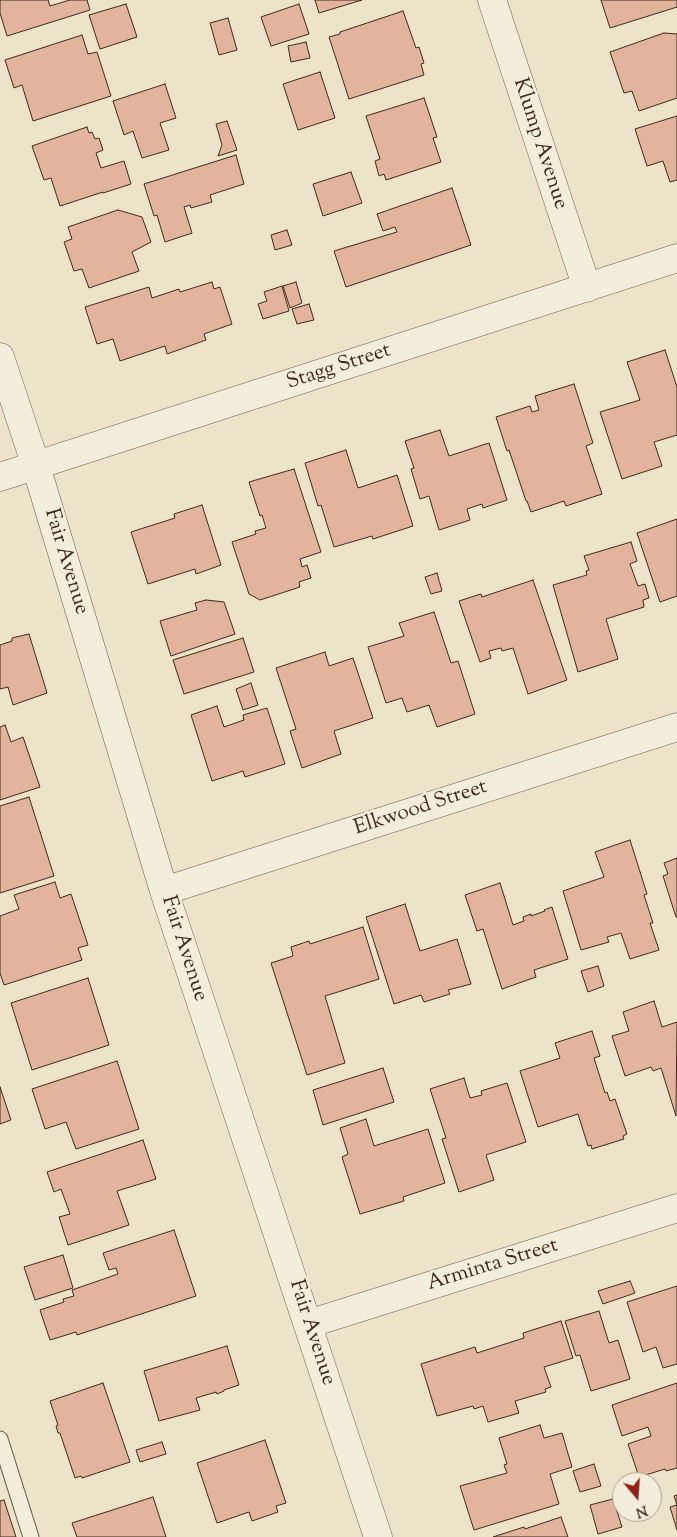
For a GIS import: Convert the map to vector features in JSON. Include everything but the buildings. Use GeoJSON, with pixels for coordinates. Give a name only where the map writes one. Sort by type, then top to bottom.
{"type":"FeatureCollection","features":[{"type":"Feature","properties":{"kind":"street","name":"Klump Avenue"},"geometry":{"type":"LineString","coordinates":[[492,0],[587,288]]}},
{"type":"Feature","properties":{"kind":"street","name":"Stagg Street"},"geometry":{"type":"LineString","coordinates":[[0,477],[677,258]]}},
{"type":"Feature","properties":{"kind":"street","name":"Fair Avenue"},"geometry":{"type":"LineString","coordinates":[[0,357],[36,466],[164,891],[378,1537]]}},
{"type":"Feature","properties":{"kind":"street","name":"Elkwood Street"},"geometry":{"type":"LineString","coordinates":[[164,891],[677,727]]}},
{"type":"Feature","properties":{"kind":"street","name":"Arminta Street"},"geometry":{"type":"LineString","coordinates":[[308,1324],[677,1208]]}},
{"type":"Feature","properties":{"kind":"lane"},"geometry":{"type":"LineString","coordinates":[[0,1439],[31,1537]]}}]}
